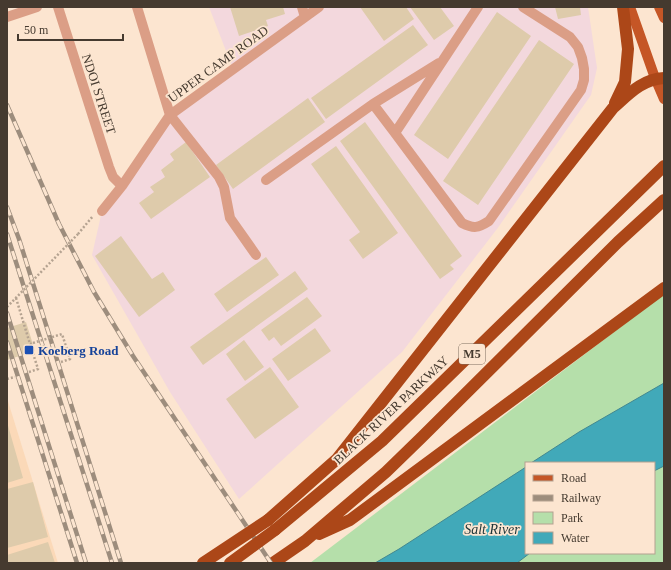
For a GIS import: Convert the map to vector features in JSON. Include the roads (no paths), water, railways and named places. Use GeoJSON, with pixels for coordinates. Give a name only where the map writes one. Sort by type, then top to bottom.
{"type":"FeatureCollection","features":[{"type":"Feature","properties":{"kind":"highway"},"geometry":{"type":"LineString","coordinates":[[613,108],[625,82],[627,62],[628,49],[623,7]]}},
{"type":"Feature","properties":{"kind":"highway"},"geometry":{"type":"LineString","coordinates":[[203,563],[268,520],[338,459],[613,108],[636,88],[660,78],[664,68]]}},
{"type":"Feature","properties":{"kind":"highway","name":"BLACK RIVER PARKWAY"},"geometry":{"type":"LineString","coordinates":[[230,563],[275,530],[382,441],[662,168]]}},
{"type":"Feature","properties":{"kind":"highway","name":"M5"},"geometry":{"type":"LineString","coordinates":[[272,563],[289,550],[305,541],[422,438],[618,242],[664,200]]}},
{"type":"Feature","properties":{"kind":"highway"},"geometry":{"type":"LineString","coordinates":[[305,541],[350,520],[664,288]]}},
{"type":"Feature","properties":{"kind":"main road"},"geometry":{"type":"LineString","coordinates":[[630,7],[660,78],[664,99]]}},
{"type":"Feature","properties":{"kind":"main road"},"geometry":{"type":"LineString","coordinates":[[658,7],[664,18]]}},
{"type":"Feature","properties":{"kind":"street"},"geometry":{"type":"LineString","coordinates":[[7,17],[37,7]]}},
{"type":"Feature","properties":{"kind":"street","name":"NDOI STREET"},"geometry":{"type":"LineString","coordinates":[[58,7],[109,167],[113,177],[122,186]]}},
{"type":"Feature","properties":{"kind":"street"},"geometry":{"type":"LineString","coordinates":[[137,7],[170,115],[219,177],[224,187],[230,218],[256,255]]}},
{"type":"Feature","properties":{"kind":"street","name":"UPPER CAMP ROAD"},"geometry":{"type":"LineString","coordinates":[[102,211],[122,186],[170,115],[304,12],[319,7]]}},
{"type":"Feature","properties":{"kind":"street"},"geometry":{"type":"LineString","coordinates":[[395,133],[478,7]]}},
{"type":"Feature","properties":{"kind":"street"},"geometry":{"type":"LineString","coordinates":[[373,104],[462,223],[470,227],[480,227],[489,221],[580,90],[584,80],[582,58],[578,47],[570,37],[527,8]]}},
{"type":"Feature","properties":{"kind":"street"},"geometry":{"type":"LineString","coordinates":[[266,180],[373,104],[443,61]]}},
{"type":"Feature","properties":{"kind":"water"},"geometry":{"type":"Polygon","coordinates":[[[664,383],[664,466],[655,470],[655,462],[533,462],[579,432],[664,383]]]}},
{"type":"Feature","properties":{"kind":"water","name":"Salt River"},"geometry":{"type":"Polygon","coordinates":[[[525,468],[525,554],[529,554],[517,563],[375,563],[525,468]]]}},
{"type":"Feature","properties":{"kind":"railway"},"geometry":{"type":"LineString","coordinates":[[7,105],[59,224],[94,292],[133,356],[271,563]]}},
{"type":"Feature","properties":{"kind":"railway"},"geometry":{"type":"LineString","coordinates":[[7,207],[19,239],[121,563]]}},
{"type":"Feature","properties":{"kind":"railway"},"geometry":{"type":"LineString","coordinates":[[7,234],[112,563]]}},
{"type":"Feature","properties":{"kind":"railway"},"geometry":{"type":"LineString","coordinates":[[7,313],[86,563]]}},
{"type":"Feature","properties":{"kind":"railway"},"geometry":{"type":"LineString","coordinates":[[7,342],[77,563]]}},
{"type":"Feature","properties":{"kind":"place","name":"Koeberg Road"},"geometry":{"type":"Point","coordinates":[29,350]}}]}
